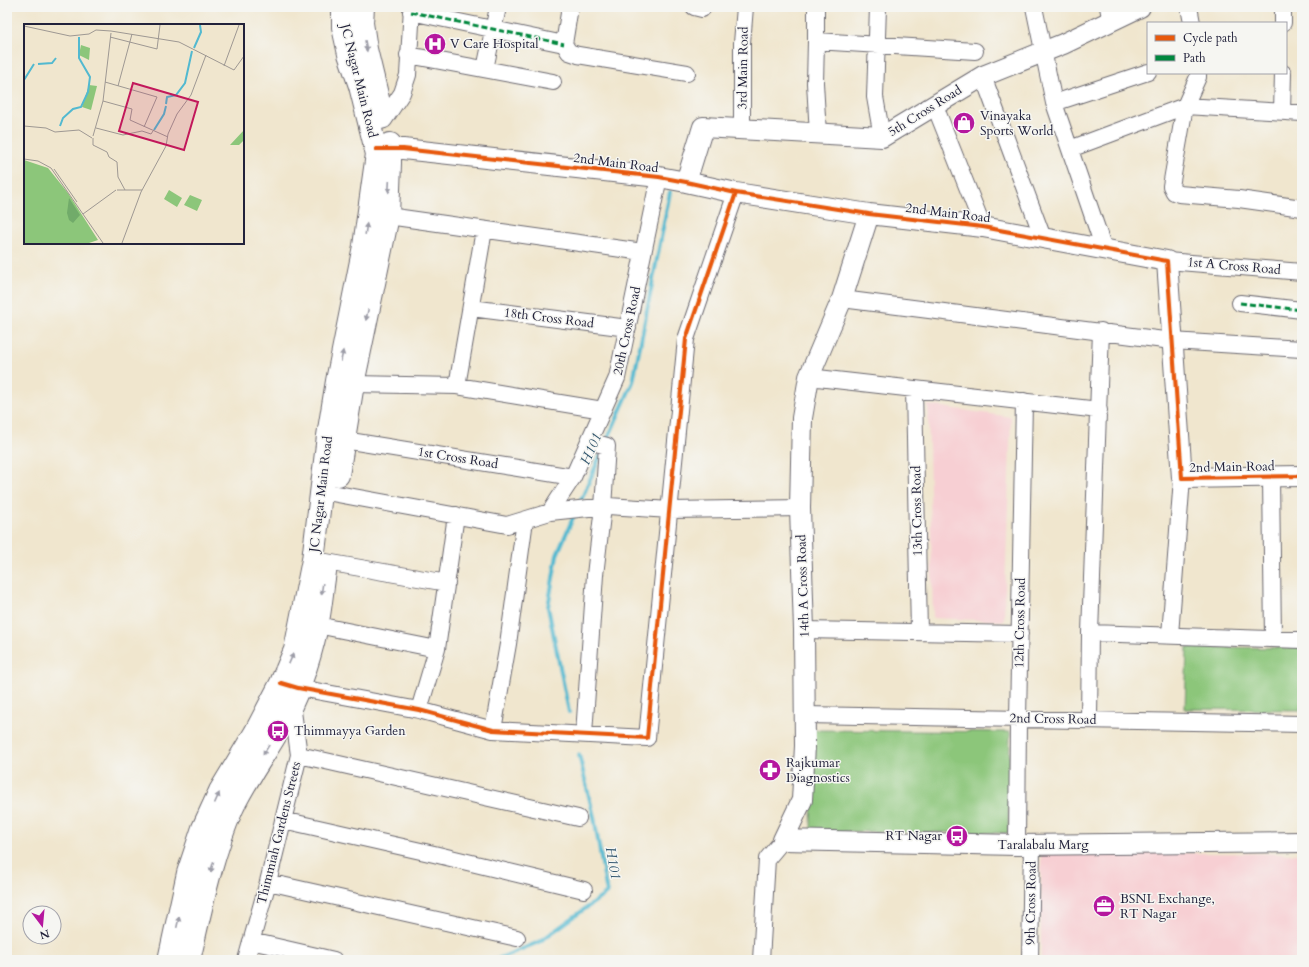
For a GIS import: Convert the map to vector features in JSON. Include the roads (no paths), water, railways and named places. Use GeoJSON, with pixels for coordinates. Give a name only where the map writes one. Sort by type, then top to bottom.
{"type":"FeatureCollection","features":[{"type":"Feature","properties":{"kind":"main road","name":"JC Nagar Main Road"},"geometry":{"type":"LineString","coordinates":[[343,7],[343,27],[349,54],[377,122]]}},
{"type":"Feature","properties":{"kind":"main road","name":"JC Nagar Main Road"},"geometry":{"type":"LineString","coordinates":[[169,960],[188,873],[203,828],[220,791],[255,733],[305,672],[317,626],[326,562],[328,492],[344,440],[345,383],[388,216],[383,149],[377,122],[362,24],[363,7]]}},
{"type":"Feature","properties":{"kind":"main road","name":"JC Nagar Main Road"},"geometry":{"type":"LineString","coordinates":[[189,960],[217,848],[232,808],[246,781],[278,731],[290,692],[295,650],[328,492],[377,154],[383,149]]}},
{"type":"Feature","properties":{"kind":"street"},"geometry":{"type":"LineString","coordinates":[[485,69],[498,7]]}},
{"type":"Feature","properties":{"kind":"street"},"geometry":{"type":"LineString","coordinates":[[570,7],[564,44],[569,52],[578,55],[688,73]]}},
{"type":"Feature","properties":{"kind":"street","name":"3rd Main Road"},"geometry":{"type":"LineString","coordinates":[[742,129],[742,43],[745,7]]}},
{"type":"Feature","properties":{"kind":"street"},"geometry":{"type":"LineString","coordinates":[[816,7],[815,83],[818,134]]}},
{"type":"Feature","properties":{"kind":"street"},"geometry":{"type":"LineString","coordinates":[[878,7],[875,97],[882,138]]}},
{"type":"Feature","properties":{"kind":"street"},"geometry":{"type":"LineString","coordinates":[[1034,7],[1054,103],[1104,249]]}},
{"type":"Feature","properties":{"kind":"street","name":"5th Cross Road"},"geometry":{"type":"LineString","coordinates":[[686,182],[702,127],[882,138],[983,76],[1044,52],[1110,14],[1140,7]]}},
{"type":"Feature","properties":{"kind":"street"},"geometry":{"type":"LineString","coordinates":[[1189,7],[1192,22]]}},
{"type":"Feature","properties":{"kind":"street"},"geometry":{"type":"LineString","coordinates":[[1283,7],[1283,22]]}},
{"type":"Feature","properties":{"kind":"street"},"geometry":{"type":"LineString","coordinates":[[377,122],[402,92],[408,75],[408,55],[412,10],[564,44]]}},
{"type":"Feature","properties":{"kind":"street"},"geometry":{"type":"LineString","coordinates":[[816,41],[975,51]]}},
{"type":"Feature","properties":{"kind":"street"},"geometry":{"type":"LineString","coordinates":[[408,55],[553,82]]}},
{"type":"Feature","properties":{"kind":"street"},"geometry":{"type":"LineString","coordinates":[[1054,103],[1147,72]]}},
{"type":"Feature","properties":{"kind":"street"},"geometry":{"type":"LineString","coordinates":[[1198,74],[1185,106],[1171,186],[1174,192],[1179,194],[1239,199],[1302,208]]}},
{"type":"Feature","properties":{"kind":"street"},"geometry":{"type":"LineString","coordinates":[[1282,112],[1283,74]]}},
{"type":"Feature","properties":{"kind":"street"},"geometry":{"type":"LineString","coordinates":[[983,76],[1043,238]]}},
{"type":"Feature","properties":{"kind":"street"},"geometry":{"type":"LineString","coordinates":[[934,106],[983,227]]}},
{"type":"Feature","properties":{"kind":"street"},"geometry":{"type":"LineString","coordinates":[[1070,149],[1185,106],[1302,113]]}},
{"type":"Feature","properties":{"kind":"street","name":"2nd Main Road"},"geometry":{"type":"LineString","coordinates":[[383,149],[659,178],[686,182],[736,193],[869,214],[983,227],[1167,261],[1182,478],[1302,476]]}},
{"type":"Feature","properties":{"kind":"street","name":"20th Cross Road"},"geometry":{"type":"LineString","coordinates":[[550,512],[573,477],[618,378],[659,178]]}},
{"type":"Feature","properties":{"kind":"street"},"geometry":{"type":"LineString","coordinates":[[290,692],[419,710],[493,730],[647,738],[686,339],[736,193]]}},
{"type":"Feature","properties":{"kind":"street","name":"14th A Cross Road"},"geometry":{"type":"LineString","coordinates":[[761,960],[767,859],[783,840],[802,800],[805,715],[800,508],[802,418],[809,377],[842,299],[869,214]]}},
{"type":"Feature","properties":{"kind":"street"},"geometry":{"type":"LineString","coordinates":[[388,216],[643,252]]}},
{"type":"Feature","properties":{"kind":"street"},"geometry":{"type":"LineString","coordinates":[[458,386],[484,230]]}},
{"type":"Feature","properties":{"kind":"street","name":"1st A Cross Road"},"geometry":{"type":"LineString","coordinates":[[1167,261],[1302,272]]}},
{"type":"Feature","properties":{"kind":"street"},"geometry":{"type":"LineString","coordinates":[[842,299],[1172,341],[1302,349]]}},
{"type":"Feature","properties":{"kind":"street"},"geometry":{"type":"LineString","coordinates":[[1240,303],[1302,310]]}},
{"type":"Feature","properties":{"kind":"street","name":"18th Cross Road"},"geometry":{"type":"LineString","coordinates":[[471,308],[628,328]]}},
{"type":"Feature","properties":{"kind":"street"},"geometry":{"type":"LineString","coordinates":[[1089,720],[1090,633],[1101,331]]}},
{"type":"Feature","properties":{"kind":"street"},"geometry":{"type":"LineString","coordinates":[[809,377],[1099,410]]}},
{"type":"Feature","properties":{"kind":"street"},"geometry":{"type":"LineString","coordinates":[[345,383],[458,386],[603,410]]}},
{"type":"Feature","properties":{"kind":"street","name":"13th Cross Road"},"geometry":{"type":"LineString","coordinates":[[914,389],[919,632]]}},
{"type":"Feature","properties":{"kind":"street","name":"12th Cross Road"},"geometry":{"type":"LineString","coordinates":[[1024,401],[1018,719],[1024,845]]}},
{"type":"Feature","properties":{"kind":"street","name":"1st Cross Road"},"geometry":{"type":"LineString","coordinates":[[344,440],[573,477]]}},
{"type":"Feature","properties":{"kind":"street"},"geometry":{"type":"LineString","coordinates":[[584,734],[607,446],[589,441]]}},
{"type":"Feature","properties":{"kind":"street"},"geometry":{"type":"LineString","coordinates":[[1272,477],[1273,639]]}},
{"type":"Feature","properties":{"kind":"street"},"geometry":{"type":"LineString","coordinates":[[1170,635],[1182,478]]}},
{"type":"Feature","properties":{"kind":"street"},"geometry":{"type":"LineString","coordinates":[[328,492],[507,525],[550,512],[603,507],[670,510],[800,508]]}},
{"type":"Feature","properties":{"kind":"street"},"geometry":{"type":"LineString","coordinates":[[419,710],[437,649],[456,515]]}},
{"type":"Feature","properties":{"kind":"street"},"geometry":{"type":"LineString","coordinates":[[493,730],[508,644],[525,520]]}},
{"type":"Feature","properties":{"kind":"street"},"geometry":{"type":"LineString","coordinates":[[326,562],[447,583]]}},
{"type":"Feature","properties":{"kind":"street"},"geometry":{"type":"LineString","coordinates":[[317,626],[437,649]]}},
{"type":"Feature","properties":{"kind":"street"},"geometry":{"type":"LineString","coordinates":[[804,630],[1020,634]]}},
{"type":"Feature","properties":{"kind":"street"},"geometry":{"type":"LineString","coordinates":[[1090,633],[1302,640]]}},
{"type":"Feature","properties":{"kind":"street","name":"Thimmiah Gardens Streets"},"geometry":{"type":"LineString","coordinates":[[246,960],[268,882],[299,755],[290,692]]}},
{"type":"Feature","properties":{"kind":"street","name":"2nd Cross Road"},"geometry":{"type":"LineString","coordinates":[[805,715],[1302,724]]}},
{"type":"Feature","properties":{"kind":"street"},"geometry":{"type":"LineString","coordinates":[[299,755],[578,818]]}},
{"type":"Feature","properties":{"kind":"street"},"geometry":{"type":"LineString","coordinates":[[284,820],[584,890]]}},
{"type":"Feature","properties":{"kind":"street","name":"Taralabalu Marg"},"geometry":{"type":"LineString","coordinates":[[783,840],[1024,845],[1302,842]]}},
{"type":"Feature","properties":{"kind":"street","name":"9th Cross Road"},"geometry":{"type":"LineString","coordinates":[[1024,845],[1030,960]]}},
{"type":"Feature","properties":{"kind":"street"},"geometry":{"type":"LineString","coordinates":[[268,882],[517,938]]}},
{"type":"Feature","properties":{"kind":"street"},"geometry":{"type":"LineString","coordinates":[[251,941],[334,960]]}},
{"type":"Feature","properties":{"kind":"waterway","name":"H101"},"geometry":{"type":"LineString","coordinates":[[606,443],[633,382],[670,192]]}},
{"type":"Feature","properties":{"kind":"waterway","name":"H101"},"geometry":{"type":"LineString","coordinates":[[579,505],[600,456]]}},
{"type":"Feature","properties":{"kind":"waterway","name":"H101"},"geometry":{"type":"LineString","coordinates":[[569,712],[548,607],[557,555],[575,513]]}},
{"type":"Feature","properties":{"kind":"waterway","name":"H101"},"geometry":{"type":"LineString","coordinates":[[495,960],[539,942],[607,893],[594,817],[579,755]]}},
{"type":"Feature","properties":{"kind":"place","name":"V Care Hospital"},"geometry":{"type":"Point","coordinates":[435,44]}},
{"type":"Feature","properties":{"kind":"place","name":"Vinayaka Sports World"},"geometry":{"type":"Point","coordinates":[964,123]}},
{"type":"Feature","properties":{"kind":"place","name":"Thimmayya Garden"},"geometry":{"type":"Point","coordinates":[278,731]}},
{"type":"Feature","properties":{"kind":"place","name":"Rajkumar Diagnostics"},"geometry":{"type":"Point","coordinates":[770,770]}},
{"type":"Feature","properties":{"kind":"place","name":"RT Nagar"},"geometry":{"type":"Point","coordinates":[957,836]}},
{"type":"Feature","properties":{"kind":"place","name":"BSNL Exchange, RT Nagar"},"geometry":{"type":"Point","coordinates":[1104,906]}}]}
